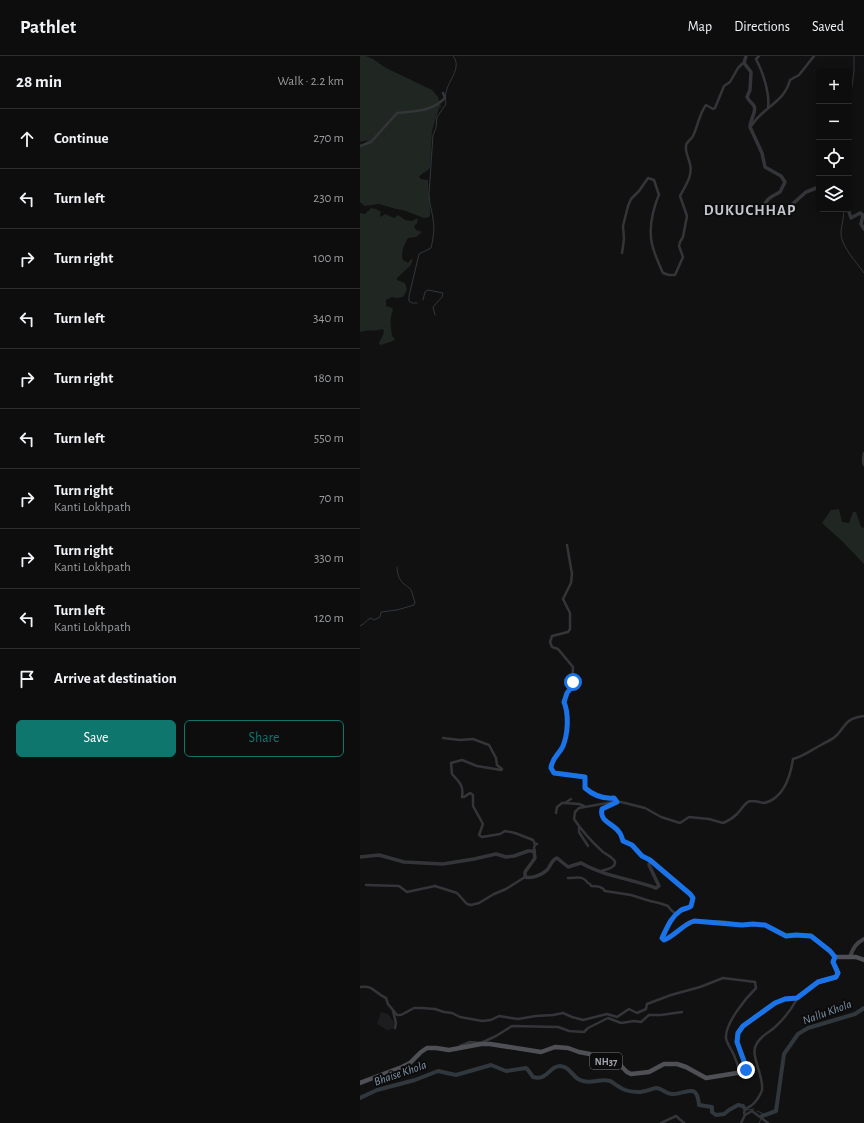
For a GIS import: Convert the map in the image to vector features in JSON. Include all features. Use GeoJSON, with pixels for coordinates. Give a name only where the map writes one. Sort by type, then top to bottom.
{"type":"FeatureCollection","features":[{"type":"Feature","properties":{"kind":"main road"},"geometry":{"type":"LineString","coordinates":[[850,957],[853,948],[857,943],[864,939]]}},
{"type":"Feature","properties":{"kind":"main road"},"geometry":{"type":"LineString","coordinates":[[740,1073],[744,1072],[746,1068],[737,1042],[740,1030],[748,1022],[775,1003],[785,999],[797,998],[818,982],[838,976],[833,962],[835,957],[850,957],[864,960]]}},
{"type":"Feature","properties":{"kind":"main road","name":"NH37"},"geometry":{"type":"LineString","coordinates":[[360,1083],[410,1063],[427,1048],[449,1050],[490,1044],[541,1052],[555,1048],[568,1048],[590,1054],[603,1060],[618,1063],[631,1074],[649,1072],[658,1066],[669,1064],[677,1064],[686,1067],[706,1078],[740,1073]]}},
{"type":"Feature","properties":{"kind":"street"},"geometry":{"type":"LineString","coordinates":[[622,253],[624,239],[623,226],[631,200],[648,178],[654,180],[659,195],[656,200],[650,223],[650,236],[663,274],[675,275],[683,257],[679,246],[683,237],[687,216],[680,196],[691,174],[691,165],[686,146],[692,138],[700,119],[701,112],[706,105],[713,109],[715,108],[724,86],[730,82],[738,68],[744,64],[746,56]]}},
{"type":"Feature","properties":{"kind":"street"},"geometry":{"type":"LineString","coordinates":[[759,56],[756,59],[767,87],[768,108]]}},
{"type":"Feature","properties":{"kind":"street"},"geometry":{"type":"LineString","coordinates":[[751,128],[752,124],[768,108],[776,103],[788,87],[790,80],[799,75],[814,56]]}},
{"type":"Feature","properties":{"kind":"street"},"geometry":{"type":"LineString","coordinates":[[744,64],[751,72],[750,90],[747,97],[754,106],[755,110],[750,124],[751,128],[762,153],[765,167],[781,176],[785,182],[780,193],[771,196],[764,205],[764,208],[787,209],[806,192],[816,188]]}},
{"type":"Feature","properties":{"kind":"street"},"geometry":{"type":"LineString","coordinates":[[360,146],[371,142],[397,113],[429,109],[439,104],[445,98],[443,93]]}},
{"type":"Feature","properties":{"kind":"street"},"geometry":{"type":"LineString","coordinates":[[849,212],[851,218],[862,214],[861,224],[864,229]]}},
{"type":"Feature","properties":{"kind":"street"},"geometry":{"type":"LineString","coordinates":[[864,454],[864,465]]}},
{"type":"Feature","properties":{"kind":"street"},"geometry":{"type":"LineString","coordinates":[[568,545],[572,574],[571,583],[563,599],[570,613],[570,628],[568,632],[552,636],[550,642],[552,647],[558,649],[573,667],[573,682],[564,702],[567,708],[565,737],[562,747],[552,761],[551,768],[554,773],[585,777],[585,788],[593,794],[607,798],[614,798],[617,802]]}},
{"type":"Feature","properties":{"kind":"street"},"geometry":{"type":"LineString","coordinates":[[600,871],[614,866],[615,862],[579,827],[574,819],[575,812],[579,808],[617,802],[645,808],[661,817],[680,823],[689,817],[709,819],[723,824],[736,815],[746,802],[754,800],[764,803],[776,798],[782,790],[791,771],[793,759],[809,752],[821,744],[826,743],[836,735],[848,721],[864,716]]}},
{"type":"Feature","properties":{"kind":"street"},"geometry":{"type":"LineString","coordinates":[[443,738],[460,740],[473,739],[489,745],[496,758],[497,765],[502,769],[501,770],[477,766],[462,760],[451,763],[452,774],[462,785],[462,797],[470,793],[473,796],[473,806],[483,824],[480,835],[482,837],[500,834],[505,831],[533,840],[536,844],[534,848],[535,858],[525,872],[525,877]]}},
{"type":"Feature","properties":{"kind":"street"},"geometry":{"type":"LineString","coordinates":[[556,813],[557,807],[571,799]]}},
{"type":"Feature","properties":{"kind":"street"},"geometry":{"type":"LineString","coordinates":[[617,802],[602,809],[601,814],[604,820],[620,832],[623,841],[632,845],[642,856],[650,860],[693,898],[691,906],[680,910],[673,917],[662,938],[664,940],[669,938],[688,923],[694,921],[742,925],[765,925],[786,936],[811,936],[830,951],[835,957]]}},
{"type":"Feature","properties":{"kind":"street"},"geometry":{"type":"LineString","coordinates":[[565,803],[579,804],[585,807]]}},
{"type":"Feature","properties":{"kind":"street"},"geometry":{"type":"LineString","coordinates":[[579,827],[579,832],[588,846]]}},
{"type":"Feature","properties":{"kind":"street"},"geometry":{"type":"LineString","coordinates":[[360,858],[379,855],[404,862],[443,864],[496,854],[506,857],[514,856],[528,851],[534,852],[535,858]]}},
{"type":"Feature","properties":{"kind":"street"},"geometry":{"type":"LineString","coordinates":[[366,885],[399,886],[407,892],[435,886],[457,893],[467,904],[471,905],[479,903],[506,889],[525,877],[531,878],[546,871],[553,860],[557,858],[568,867],[581,863],[589,868],[625,880],[639,882],[656,888],[659,886],[649,865],[650,860]]}},
{"type":"Feature","properties":{"kind":"street"},"geometry":{"type":"LineString","coordinates":[[568,878],[582,877],[585,878],[591,886],[598,886],[605,891],[632,895],[660,903],[668,906],[676,914]]}},
{"type":"Feature","properties":{"kind":"street"},"geometry":{"type":"LineString","coordinates":[[617,1017],[629,1009],[637,1013],[646,1009],[647,1004],[660,998],[700,987],[723,978],[754,982],[756,988],[740,1006],[729,1025],[726,1035],[726,1039],[735,1057],[740,1073]]}},
{"type":"Feature","properties":{"kind":"street"},"geometry":{"type":"LineString","coordinates":[[360,987],[368,986],[374,989],[378,995],[386,998],[388,1004],[397,1015],[401,1015],[414,1008],[435,1009],[452,1013],[460,1017],[482,1021],[491,1020],[499,1016],[518,1019],[563,1013],[583,1020],[607,1014],[617,1017],[621,1023]]}},
{"type":"Feature","properties":{"kind":"street"},"geometry":{"type":"LineString","coordinates":[[741,1123],[745,1115],[744,1113],[746,1107],[753,1105],[762,1092],[762,1081],[754,1056],[754,1049],[760,1038],[773,1029],[791,1010],[797,998]]}},
{"type":"Feature","properties":{"kind":"street"},"geometry":{"type":"LineString","coordinates":[[392,1008],[396,1023],[395,1028]]}},
{"type":"Feature","properties":{"kind":"street"},"geometry":{"type":"LineString","coordinates":[[456,1048],[470,1042],[481,1042],[496,1036],[512,1026],[558,1027],[569,1031],[584,1032],[588,1028],[608,1018],[621,1023],[634,1021],[641,1022],[649,1015],[682,1012]]}},
{"type":"Feature","properties":{"kind":"street"},"geometry":{"type":"LineString","coordinates":[[745,1115],[752,1112],[768,1123]]}},
{"type":"Feature","properties":{"kind":"street"},"geometry":{"type":"LineString","coordinates":[[661,1123],[676,1116],[684,1123]]}},
{"type":"Feature","properties":{"kind":"shaded area"},"geometry":{"type":"Polygon","coordinates":[[[360,56],[366,56],[373,59],[386,68],[432,90],[438,97],[441,107],[439,108],[432,131],[430,167],[419,177],[421,179],[428,180],[430,216],[428,218],[379,204],[365,206],[360,202],[360,146],[368,140],[360,142],[360,56]]]}},
{"type":"Feature","properties":{"kind":"shaded area"},"geometry":{"type":"Polygon","coordinates":[[[371,208],[381,212],[381,217],[385,214],[394,218],[398,215],[405,220],[412,221],[418,218],[417,223],[414,226],[416,230],[422,232],[416,237],[408,238],[404,245],[402,251],[403,260],[408,263],[411,259],[413,260],[410,266],[397,278],[397,280],[405,283],[407,290],[403,297],[392,297],[386,300],[386,306],[392,308],[393,310],[391,326],[392,336],[395,339],[381,345],[379,344],[384,331],[383,329],[360,332],[360,213],[365,214],[371,208]]]}},
{"type":"Feature","properties":{"kind":"shaded area"},"geometry":{"type":"Polygon","coordinates":[[[839,509],[842,522],[849,523],[853,512],[856,512],[861,527],[864,528],[864,564],[822,523],[831,510],[839,509]]]}},
{"type":"Feature","properties":{"kind":"shaded area"},"geometry":{"type":"Polygon","coordinates":[[[381,1012],[388,1014],[395,1023],[393,1029],[387,1030],[377,1024],[381,1012]]]}},
{"type":"Feature","properties":{"kind":"waterway"},"geometry":{"type":"LineString","coordinates":[[417,303],[412,303],[409,301],[409,296],[419,254],[431,248],[434,223],[429,194],[433,135],[436,128],[437,117],[446,104],[446,91],[456,68],[453,56]]}},
{"type":"Feature","properties":{"kind":"waterway"},"geometry":{"type":"LineString","coordinates":[[850,104],[854,71],[854,56]]}},
{"type":"Feature","properties":{"kind":"waterway"},"geometry":{"type":"LineString","coordinates":[[844,212],[841,237],[849,253],[864,273]]}},
{"type":"Feature","properties":{"kind":"waterway"},"geometry":{"type":"LineString","coordinates":[[423,300],[425,292],[428,290],[443,293],[442,297],[433,307],[435,315]]}},
{"type":"Feature","properties":{"kind":"waterway"},"geometry":{"type":"LineString","coordinates":[[360,626],[371,618],[374,620],[380,617],[381,612],[397,610],[414,605],[415,602],[411,590],[401,580],[397,567]]}},
{"type":"Feature","properties":{"kind":"waterway","name":"Nallu Khola"},"geometry":{"type":"LineString","coordinates":[[762,1116],[776,1111],[784,1054],[798,1034],[808,1028],[855,1014],[864,1008]]}},
{"type":"Feature","properties":{"kind":"waterway","name":"Bhaise Khola"},"geometry":{"type":"LineString","coordinates":[[360,1098],[377,1090],[415,1080],[438,1071],[456,1075],[491,1065],[506,1071],[526,1068],[533,1077],[538,1078],[542,1077],[553,1068],[560,1066],[569,1070],[580,1080],[588,1082],[606,1080],[623,1089],[635,1092],[656,1088],[671,1094],[694,1091],[698,1098],[699,1105],[712,1107],[712,1112],[716,1115],[724,1114],[738,1105],[743,1106],[745,1109]]}},
{"type":"Feature","properties":{"kind":"waterway"},"geometry":{"type":"LineString","coordinates":[[747,1110],[754,1109]]}},
{"type":"Feature","properties":{"kind":"waterway","name":"Nallu Khola"},"geometry":{"type":"LineString","coordinates":[[757,1111],[766,1115]]}},
{"type":"Feature","properties":{"kind":"waterway"},"geometry":{"type":"LineString","coordinates":[[759,1123],[761,1119]]}},
{"type":"Feature","properties":{"kind":"district","name":"DUKUCHHAP"},"geometry":{"type":"Point","coordinates":[750,210]}},
{"type":"Feature","properties":{"kind":"route"},"geometry":{"type":"LineString","coordinates":[[573,682],[564,702],[567,708],[565,737],[562,747],[552,761],[551,768],[554,773],[585,777],[585,788],[593,794],[607,798],[614,798],[617,802],[615,804],[602,809],[601,814],[604,820],[620,832],[623,841],[626,844],[632,845],[642,856],[650,860],[693,898],[691,906],[680,910],[673,917],[662,939],[664,940],[669,938],[688,923],[694,921],[723,922],[742,925],[765,925],[786,936],[811,936],[830,951],[835,957],[833,962],[838,976],[818,982],[797,998],[785,999],[775,1003],[743,1026],[738,1033],[737,1042],[746,1070]]}}]}
